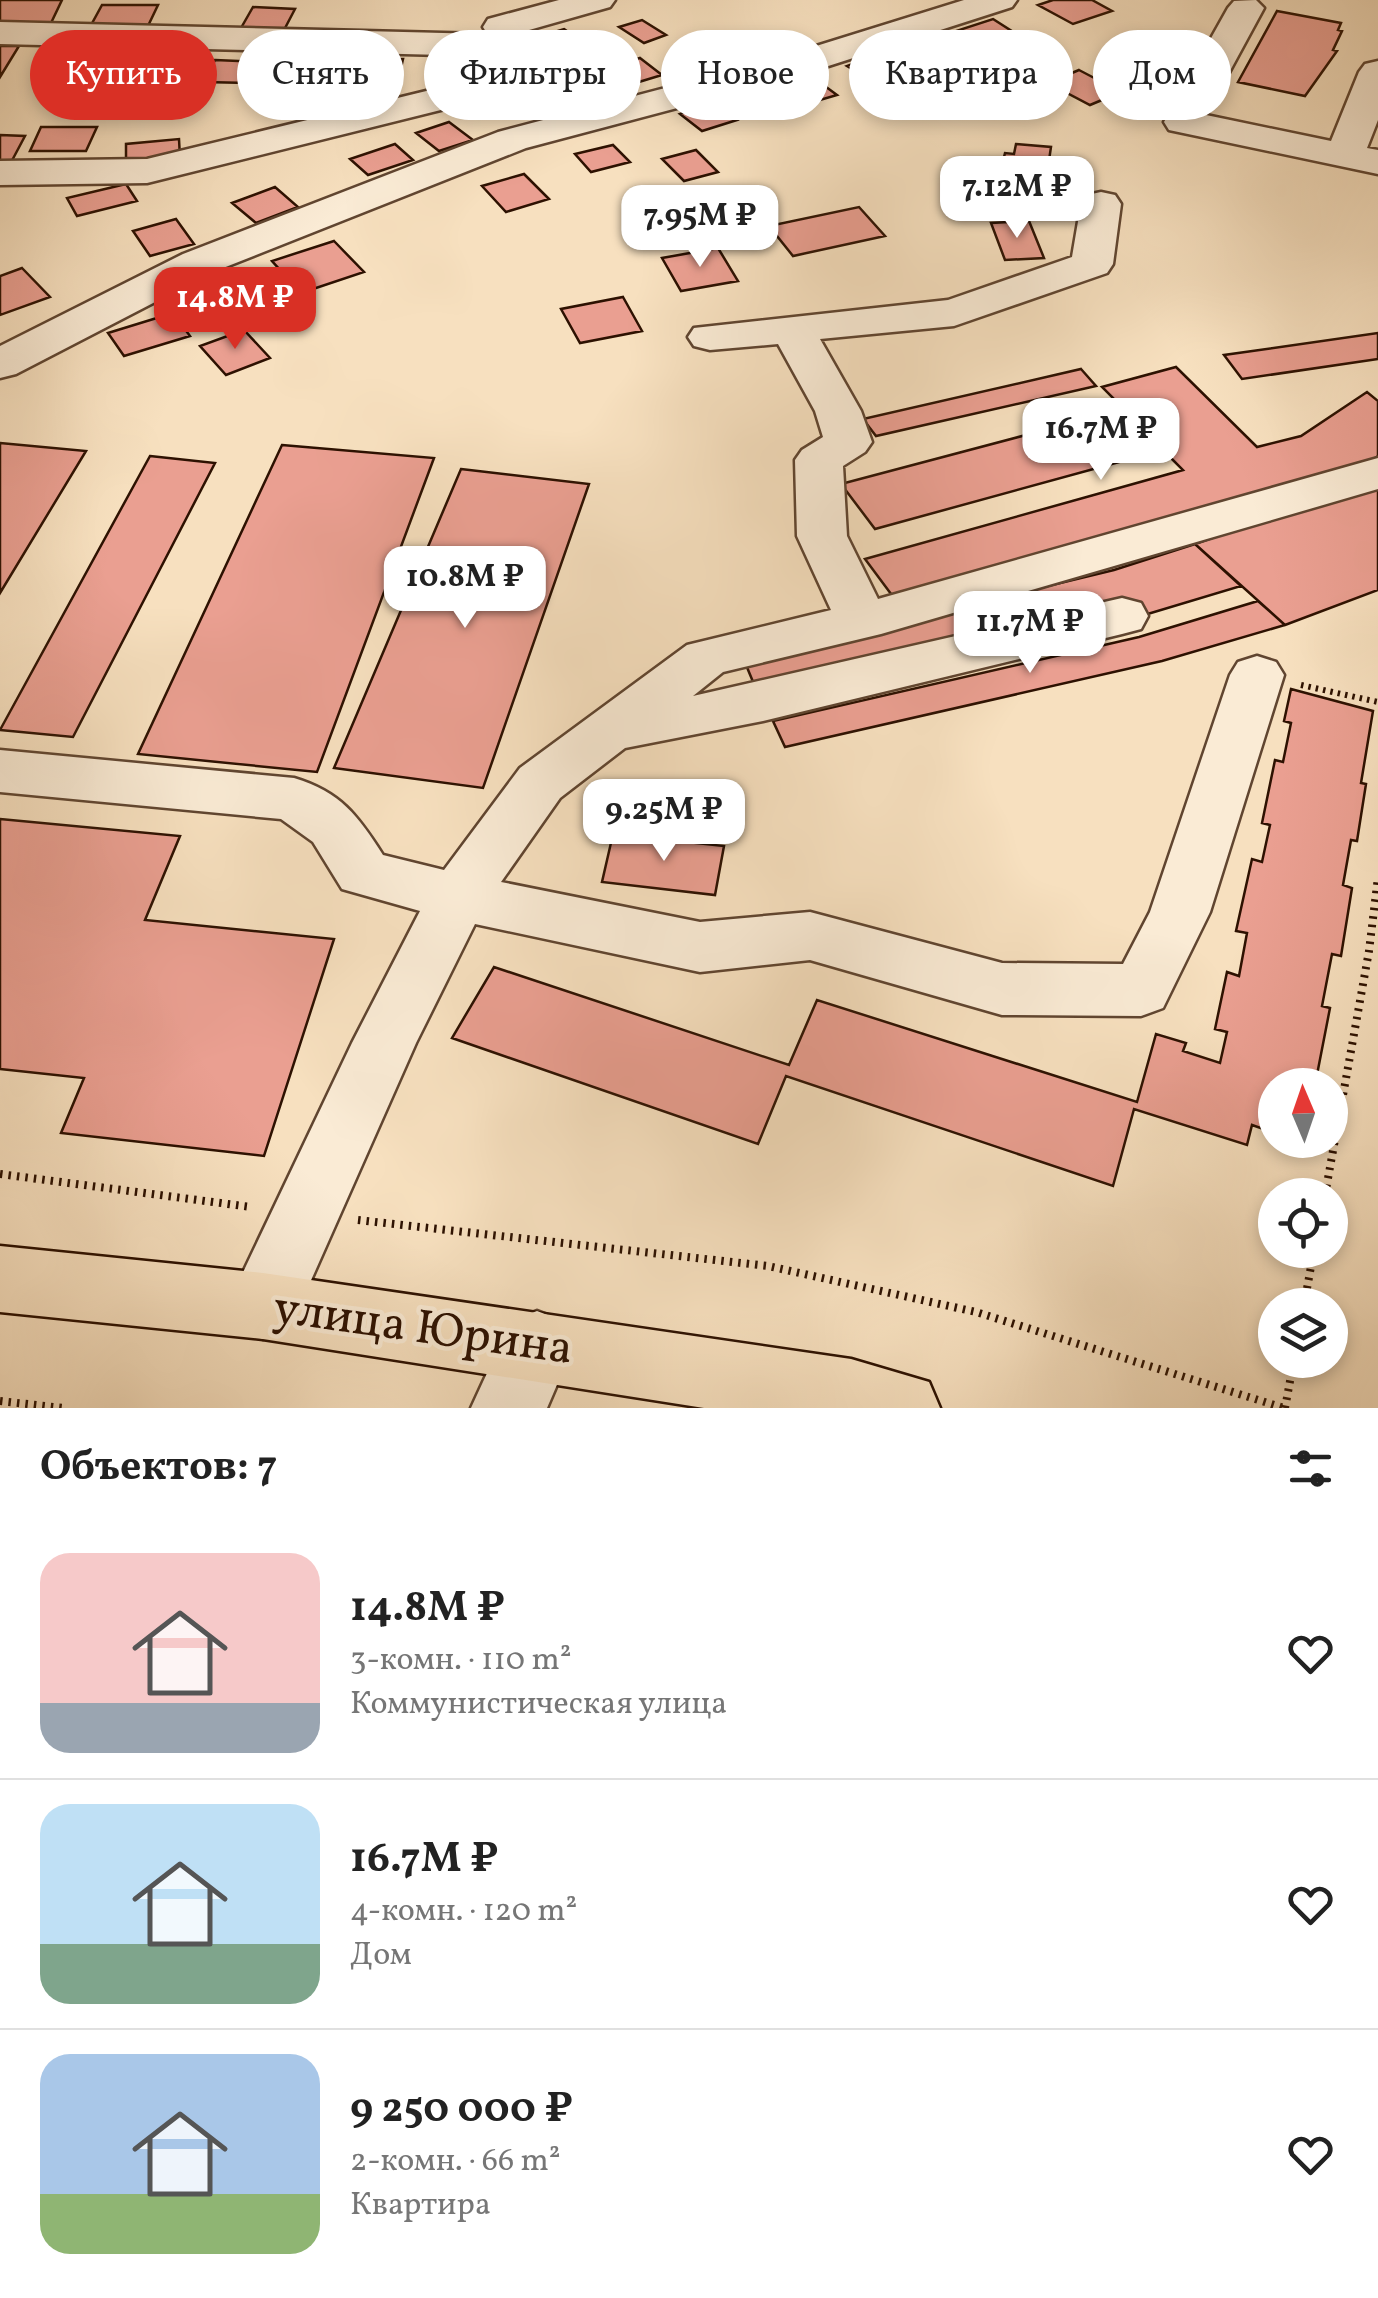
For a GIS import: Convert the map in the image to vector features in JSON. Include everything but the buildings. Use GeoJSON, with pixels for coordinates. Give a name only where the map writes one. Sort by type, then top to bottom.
{"type":"FeatureCollection","features":[{"type":"Feature","properties":{"kind":"main road","name":"улица Юрина"},"geometry":{"type":"LineString","coordinates":[[0,1279],[263,1306],[523,1377],[850,1395],[902,1408]]}},
{"type":"Feature","properties":{"kind":"street"},"geometry":{"type":"LineString","coordinates":[[205,30],[216,0]]}},
{"type":"Feature","properties":{"kind":"street"},"geometry":{"type":"LineString","coordinates":[[217,34],[488,24],[598,0]]}},
{"type":"Feature","properties":{"kind":"street"},"geometry":{"type":"LineString","coordinates":[[0,364],[198,262],[512,140],[781,69],[1000,0]]}},
{"type":"Feature","properties":{"kind":"street"},"geometry":{"type":"LineString","coordinates":[[1246,8],[1183,122],[1362,158],[1378,72]]}},
{"type":"Feature","properties":{"kind":"street"},"geometry":{"type":"LineString","coordinates":[[0,33],[30,33]]}},
{"type":"Feature","properties":{"kind":"street"},"geometry":{"type":"LineString","coordinates":[[0,173],[146,171],[424,103]]}},
{"type":"Feature","properties":{"kind":"street"},"geometry":{"type":"LineString","coordinates":[[505,120],[512,140]]}},
{"type":"Feature","properties":{"kind":"street"},"geometry":{"type":"LineString","coordinates":[[710,337],[954,313],[1092,264],[1101,204]]}},
{"type":"Feature","properties":{"kind":"street"},"geometry":{"type":"LineString","coordinates":[[791,328],[838,412],[848,442],[820,460],[822,536],[862,621]]}},
{"type":"Feature","properties":{"kind":"street"},"geometry":{"type":"LineString","coordinates":[[263,1306],[384,1043],[458,897],[540,784],[706,658],[862,621],[1378,473]]}},
{"type":"Feature","properties":{"kind":"street"},"geometry":{"type":"LineString","coordinates":[[608,732],[763,702],[1122,616]]}},
{"type":"Feature","properties":{"kind":"street"},"geometry":{"type":"LineString","coordinates":[[0,771],[294,799],[334,826],[363,873],[458,897],[700,947],[810,936],[1002,989],[1141,990],[1180,912],[1257,675]]}},
{"type":"Feature","properties":{"kind":"path"},"geometry":{"type":"LineString","coordinates":[[1257,675],[1378,702]]}},
{"type":"Feature","properties":{"kind":"path"},"geometry":{"type":"LineString","coordinates":[[1327,1178],[1370,951],[1378,876]]}},
{"type":"Feature","properties":{"kind":"path"},"geometry":{"type":"LineString","coordinates":[[0,1174],[306,1214],[768,1266],[976,1312],[1285,1408],[1291,1378]]}},
{"type":"Feature","properties":{"kind":"path"},"geometry":{"type":"LineString","coordinates":[[0,1401],[63,1408]]}}]}
